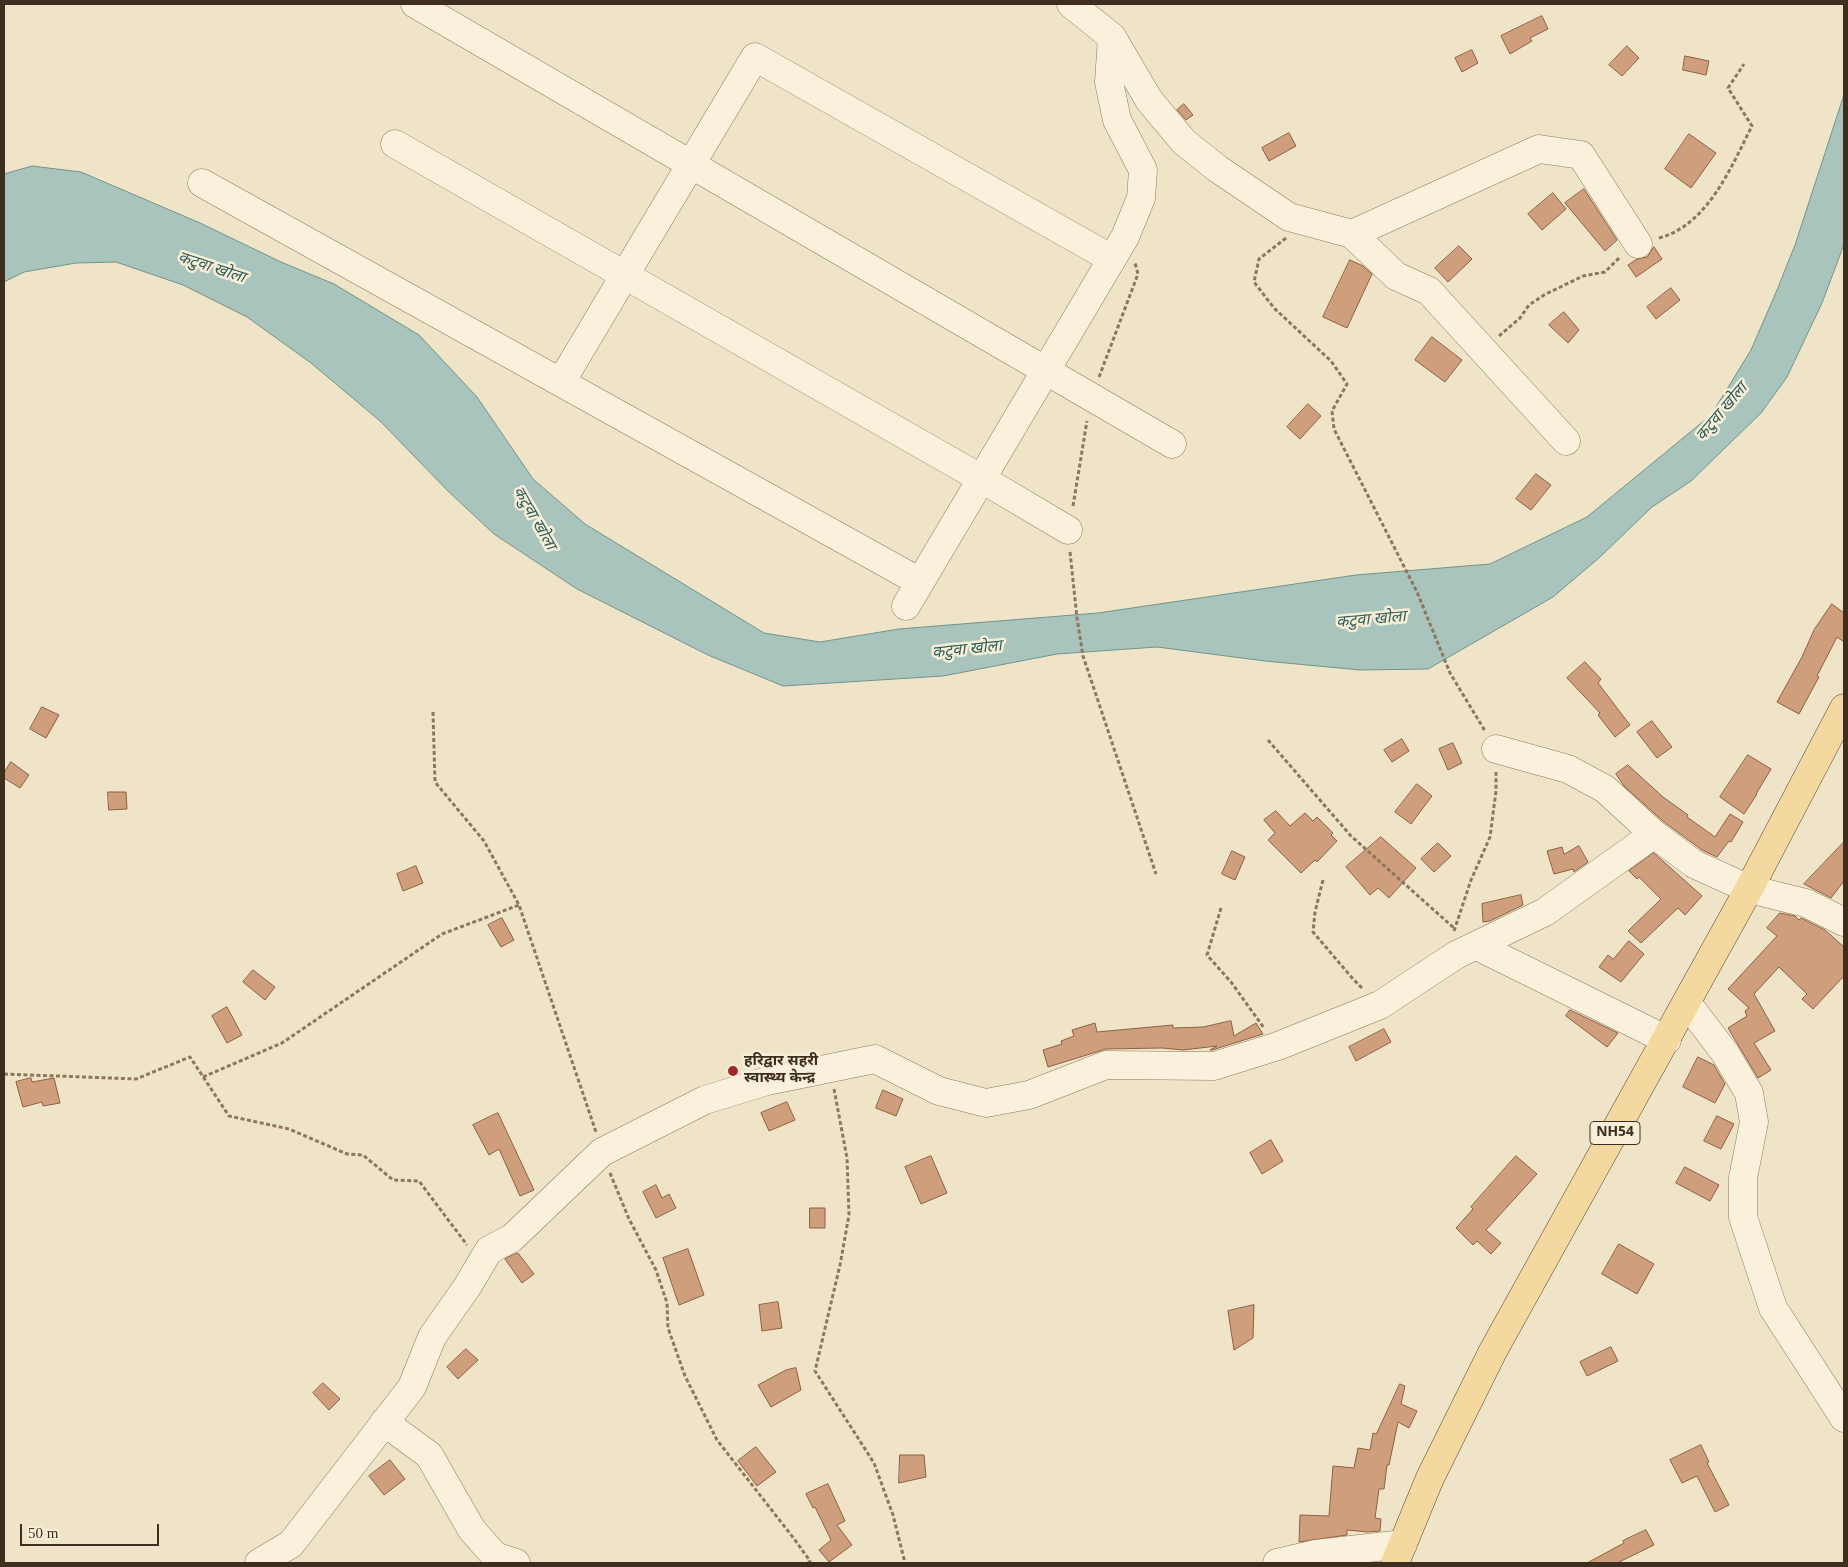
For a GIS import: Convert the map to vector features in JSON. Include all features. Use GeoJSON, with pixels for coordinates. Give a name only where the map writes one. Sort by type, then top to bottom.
{"type":"FeatureCollection","features":[{"type":"Feature","properties":{"kind":"main road","name":"NH54"},"geometry":{"type":"LineString","coordinates":[[1399,1553],[1430,1478],[1493,1350],[1750,889],[1844,708]]}},
{"type":"Feature","properties":{"kind":"street"},"geometry":{"type":"LineString","coordinates":[[415,4],[1172,444]]}},
{"type":"Feature","properties":{"kind":"street"},"geometry":{"type":"LineString","coordinates":[[1071,4],[1112,37],[1149,100],[1184,142],[1218,169],[1289,217],[1352,234],[1396,276],[1429,291],[1566,441]]}},
{"type":"Feature","properties":{"kind":"street"},"geometry":{"type":"LineString","coordinates":[[906,606],[1125,237],[1141,198],[1143,170],[1117,120],[1109,82],[1112,37]]}},
{"type":"Feature","properties":{"kind":"street"},"geometry":{"type":"LineString","coordinates":[[561,382],[755,57],[1112,259]]}},
{"type":"Feature","properties":{"kind":"street"},"geometry":{"type":"LineString","coordinates":[[395,144],[1068,530]]}},
{"type":"Feature","properties":{"kind":"street"},"geometry":{"type":"LineString","coordinates":[[1352,234],[1539,149],[1581,155],[1638,244]]}},
{"type":"Feature","properties":{"kind":"street"},"geometry":{"type":"LineString","coordinates":[[202,183],[920,582]]}},
{"type":"Feature","properties":{"kind":"street"},"geometry":{"type":"LineString","coordinates":[[1496,749],[1568,769],[1604,790],[1654,834],[1694,864],[1750,889],[1806,903],[1844,922]]}},
{"type":"Feature","properties":{"kind":"street"},"geometry":{"type":"LineString","coordinates":[[259,1563],[291,1544],[412,1387],[432,1338],[489,1250],[512,1238],[602,1152],[705,1100],[767,1081],[875,1059],[939,1091],[986,1103],[1029,1095],[1106,1065],[1214,1066],[1278,1046],[1380,1005],[1466,950],[1545,912],[1654,834]]}},
{"type":"Feature","properties":{"kind":"street"},"geometry":{"type":"LineString","coordinates":[[1466,950],[1667,1040]]}},
{"type":"Feature","properties":{"kind":"street"},"geometry":{"type":"LineString","coordinates":[[1687,1003],[1725,1053],[1749,1093],[1754,1122],[1744,1178],[1743,1217],[1773,1308],[1844,1418]]}},
{"type":"Feature","properties":{"kind":"street"},"geometry":{"type":"LineString","coordinates":[[384,1422],[429,1455],[472,1530],[495,1556],[516,1563]]}},
{"type":"Feature","properties":{"kind":"street"},"geometry":{"type":"LineString","coordinates":[[1277,1563],[1316,1554],[1399,1553]]}},
{"type":"Feature","properties":{"kind":"path"},"geometry":{"type":"LineString","coordinates":[[1289,217],[1290,235],[1259,259],[1254,282],[1274,308],[1331,361],[1347,384],[1332,412],[1334,429],[1417,592],[1450,673],[1496,749],[1496,791],[1490,836],[1471,880],[1454,928]]}},
{"type":"Feature","properties":{"kind":"path"},"geometry":{"type":"LineString","coordinates":[[1077,618],[1083,656],[1156,874]]}},
{"type":"Feature","properties":{"kind":"path"},"geometry":{"type":"LineString","coordinates":[[1268,740],[1350,836],[1454,928],[1466,950]]}},
{"type":"Feature","properties":{"kind":"path"},"geometry":{"type":"LineString","coordinates":[[1323,880],[1315,912],[1313,932],[1353,979],[1380,1005]]}},
{"type":"Feature","properties":{"kind":"path"},"geometry":{"type":"LineString","coordinates":[[203,1077],[282,1043],[442,934],[519,905]]}},
{"type":"Feature","properties":{"kind":"path"},"geometry":{"type":"LineString","coordinates":[[1221,908],[1207,955],[1231,982],[1278,1046]]}},
{"type":"Feature","properties":{"kind":"path"},"geometry":{"type":"LineString","coordinates":[[4,1074],[136,1079],[190,1057],[229,1116],[289,1129],[347,1154],[363,1155],[393,1180],[418,1181],[469,1248]]}},
{"type":"Feature","properties":{"kind":"path"},"geometry":{"type":"LineString","coordinates":[[831,1069],[846,1158],[850,1215],[815,1371],[874,1463],[893,1515],[905,1563]]}},
{"type":"Feature","properties":{"kind":"water","name":"कटुवा खोला"},"geometry":{"type":"Polygon","coordinates":[[[1844,95],[1843,247],[1822,303],[1787,377],[1761,413],[1691,481],[1652,507],[1600,557],[1553,597],[1428,669],[1360,670],[1265,661],[1157,647],[1057,654],[943,676],[783,686],[708,655],[577,589],[494,534],[449,492],[380,421],[311,363],[247,317],[183,285],[116,262],[76,263],[24,272],[4,282],[4,174],[32,166],[81,172],[200,223],[281,262],[334,284],[419,335],[477,397],[533,479],[585,524],[764,633],[820,642],[899,629],[1098,613],[1356,575],[1490,564],[1587,517],[1711,415],[1751,350],[1795,245],[1844,95]]]}},
{"type":"Feature","properties":{"kind":"building"},"geometry":{"type":"Polygon","coordinates":[[[1542,16],[1548,29],[1530,38],[1532,41],[1510,54],[1501,36],[1542,16]]]}},
{"type":"Feature","properties":{"kind":"building"},"geometry":{"type":"Polygon","coordinates":[[[1627,46],[1639,58],[1622,76],[1609,65],[1627,46]]]}},
{"type":"Feature","properties":{"kind":"building"},"geometry":{"type":"Polygon","coordinates":[[[1472,50],[1478,63],[1462,72],[1455,58],[1472,50]]]}},
{"type":"Feature","properties":{"kind":"building"},"geometry":{"type":"Polygon","coordinates":[[[1685,56],[1709,61],[1706,75],[1683,70],[1685,56]]]}},
{"type":"Feature","properties":{"kind":"building"},"geometry":{"type":"Polygon","coordinates":[[[1184,104],[1193,115],[1186,120],[1177,110],[1184,104]]]}},
{"type":"Feature","properties":{"kind":"building"},"geometry":{"type":"Polygon","coordinates":[[[1289,133],[1296,146],[1269,161],[1262,148],[1289,133]]]}},
{"type":"Feature","properties":{"kind":"building"},"geometry":{"type":"Polygon","coordinates":[[[1689,134],[1716,153],[1691,188],[1665,169],[1689,134]]]}},
{"type":"Feature","properties":{"kind":"building"},"geometry":{"type":"Polygon","coordinates":[[[1584,189],[1617,240],[1605,251],[1565,203],[1584,189]]]}},
{"type":"Feature","properties":{"kind":"building"},"geometry":{"type":"Polygon","coordinates":[[[1553,193],[1566,209],[1542,230],[1528,214],[1553,193]]]}},
{"type":"Feature","properties":{"kind":"building"},"geometry":{"type":"Polygon","coordinates":[[[1459,246],[1472,259],[1448,282],[1435,268],[1459,246]]]}},
{"type":"Feature","properties":{"kind":"building"},"geometry":{"type":"Polygon","coordinates":[[[1654,247],[1662,259],[1636,277],[1628,265],[1637,259],[1647,257],[1654,247]]]}},
{"type":"Feature","properties":{"kind":"building"},"geometry":{"type":"Polygon","coordinates":[[[1350,260],[1363,266],[1372,274],[1347,328],[1323,317],[1350,260]]]}},
{"type":"Feature","properties":{"kind":"building"},"geometry":{"type":"Polygon","coordinates":[[[1671,288],[1680,300],[1656,319],[1647,307],[1671,288]]]}},
{"type":"Feature","properties":{"kind":"building"},"geometry":{"type":"Polygon","coordinates":[[[1564,312],[1579,330],[1568,343],[1549,325],[1564,312]]]}},
{"type":"Feature","properties":{"kind":"building"},"geometry":{"type":"Polygon","coordinates":[[[1432,337],[1462,360],[1445,382],[1415,360],[1432,337]]]}},
{"type":"Feature","properties":{"kind":"building"},"geometry":{"type":"Polygon","coordinates":[[[1308,404],[1321,416],[1300,439],[1287,427],[1308,404]]]}},
{"type":"Feature","properties":{"kind":"building"},"geometry":{"type":"Polygon","coordinates":[[[1536,474],[1551,485],[1531,510],[1516,499],[1536,474]]]}},
{"type":"Feature","properties":{"kind":"building"},"geometry":{"type":"Polygon","coordinates":[[[1832,604],[1844,613],[1844,642],[1837,637],[1817,676],[1819,677],[1799,714],[1777,702],[1802,657],[1814,630],[1832,604]]]}},
{"type":"Feature","properties":{"kind":"building"},"geometry":{"type":"Polygon","coordinates":[[[1585,662],[1601,679],[1598,683],[1630,725],[1615,737],[1598,715],[1600,713],[1567,678],[1585,662]]]}},
{"type":"Feature","properties":{"kind":"building"},"geometry":{"type":"Polygon","coordinates":[[[42,707],[59,715],[46,738],[30,729],[42,707]]]}},
{"type":"Feature","properties":{"kind":"building"},"geometry":{"type":"Polygon","coordinates":[[[1652,721],[1672,747],[1657,758],[1637,732],[1652,721]]]}},
{"type":"Feature","properties":{"kind":"building"},"geometry":{"type":"Polygon","coordinates":[[[1402,739],[1409,751],[1392,762],[1384,750],[1402,739]]]}},
{"type":"Feature","properties":{"kind":"building"},"geometry":{"type":"Polygon","coordinates":[[[1453,743],[1462,763],[1448,770],[1439,749],[1453,743]]]}},
{"type":"Feature","properties":{"kind":"building"},"geometry":{"type":"Polygon","coordinates":[[[1748,755],[1771,769],[1744,814],[1720,797],[1748,755]]]}},
{"type":"Feature","properties":{"kind":"building"},"geometry":{"type":"Polygon","coordinates":[[[11,762],[29,775],[20,788],[4,778],[4,773],[11,762]]]}},
{"type":"Feature","properties":{"kind":"building"},"geometry":{"type":"Polygon","coordinates":[[[1628,765],[1663,797],[1688,815],[1687,817],[1715,837],[1730,814],[1743,822],[1731,842],[1729,841],[1717,857],[1702,850],[1664,822],[1624,786],[1616,774],[1628,765]]]}},
{"type":"Feature","properties":{"kind":"building"},"geometry":{"type":"Polygon","coordinates":[[[1417,784],[1432,796],[1411,824],[1395,812],[1417,784]]]}},
{"type":"Feature","properties":{"kind":"building"},"geometry":{"type":"Polygon","coordinates":[[[108,792],[126,792],[127,809],[109,810],[108,792]]]}},
{"type":"Feature","properties":{"kind":"building"},"geometry":{"type":"Polygon","coordinates":[[[1276,811],[1290,826],[1305,813],[1313,821],[1317,817],[1333,833],[1331,835],[1337,841],[1317,862],[1315,860],[1301,873],[1268,840],[1275,833],[1264,820],[1276,811]]]}},
{"type":"Feature","properties":{"kind":"building"},"geometry":{"type":"Polygon","coordinates":[[[1381,837],[1416,868],[1389,898],[1378,888],[1370,895],[1346,867],[1381,837]]]}},
{"type":"Feature","properties":{"kind":"building"},"geometry":{"type":"Polygon","coordinates":[[[1844,842],[1844,881],[1831,898],[1804,884],[1844,842]]]}},
{"type":"Feature","properties":{"kind":"building"},"geometry":{"type":"Polygon","coordinates":[[[1438,843],[1451,856],[1434,872],[1421,859],[1438,843]]]}},
{"type":"Feature","properties":{"kind":"building"},"geometry":{"type":"Polygon","coordinates":[[[1579,846],[1588,862],[1574,872],[1573,869],[1554,874],[1547,851],[1562,847],[1564,854],[1579,846]]]}},
{"type":"Feature","properties":{"kind":"building"},"geometry":{"type":"Polygon","coordinates":[[[1232,851],[1245,857],[1235,880],[1222,874],[1232,851]]]}},
{"type":"Feature","properties":{"kind":"building"},"geometry":{"type":"Polygon","coordinates":[[[1654,853],[1702,896],[1685,915],[1678,908],[1641,943],[1628,931],[1661,899],[1639,877],[1637,879],[1629,871],[1654,853]]]}},
{"type":"Feature","properties":{"kind":"building"},"geometry":{"type":"Polygon","coordinates":[[[416,866],[423,883],[403,891],[397,874],[416,866]]]}},
{"type":"Feature","properties":{"kind":"building"},"geometry":{"type":"Polygon","coordinates":[[[1521,895],[1523,905],[1490,921],[1483,922],[1482,904],[1521,895]]]}},
{"type":"Feature","properties":{"kind":"building"},"geometry":{"type":"Polygon","coordinates":[[[1780,913],[1795,916],[1799,920],[1801,918],[1825,930],[1844,947],[1844,976],[1813,1009],[1802,999],[1807,994],[1779,967],[1754,994],[1775,1031],[1754,1043],[1771,1070],[1758,1078],[1728,1028],[1747,1016],[1745,1011],[1749,1008],[1728,989],[1777,936],[1767,928],[1780,913]]]}},
{"type":"Feature","properties":{"kind":"building"},"geometry":{"type":"Polygon","coordinates":[[[502,918],[514,940],[501,947],[488,925],[502,918]]]}},
{"type":"Feature","properties":{"kind":"building"},"geometry":{"type":"Polygon","coordinates":[[[1629,941],[1644,954],[1621,982],[1599,967],[1608,955],[1613,959],[1629,941]]]}},
{"type":"Feature","properties":{"kind":"building"},"geometry":{"type":"Polygon","coordinates":[[[253,970],[275,987],[265,1000],[243,982],[253,970]]]}},
{"type":"Feature","properties":{"kind":"building"},"geometry":{"type":"Polygon","coordinates":[[[227,1007],[242,1035],[227,1043],[212,1016],[227,1007]]]}},
{"type":"Feature","properties":{"kind":"building"},"geometry":{"type":"Polygon","coordinates":[[[1570,1010],[1618,1033],[1607,1047],[1566,1016],[1570,1010]]]}},
{"type":"Feature","properties":{"kind":"building"},"geometry":{"type":"Polygon","coordinates":[[[1231,1021],[1234,1036],[1256,1023],[1263,1034],[1212,1050],[1210,1050],[1217,1046],[1183,1050],[1162,1048],[1106,1049],[1048,1067],[1043,1050],[1062,1044],[1061,1041],[1074,1036],[1072,1030],[1095,1023],[1097,1032],[1173,1025],[1173,1028],[1203,1027],[1231,1021]]]}},
{"type":"Feature","properties":{"kind":"building"},"geometry":{"type":"Polygon","coordinates":[[[1384,1029],[1391,1042],[1356,1061],[1349,1047],[1384,1029]]]}},
{"type":"Feature","properties":{"kind":"building"},"geometry":{"type":"Polygon","coordinates":[[[1698,1057],[1714,1065],[1725,1084],[1715,1103],[1683,1087],[1698,1057]]]}},
{"type":"Feature","properties":{"kind":"building"},"geometry":{"type":"Polygon","coordinates":[[[31,1078],[32,1082],[54,1078],[60,1103],[43,1106],[42,1102],[23,1107],[16,1082],[31,1078]]]}},
{"type":"Feature","properties":{"kind":"building"},"geometry":{"type":"Polygon","coordinates":[[[883,1090],[903,1099],[896,1116],[876,1108],[883,1090]]]}},
{"type":"Feature","properties":{"kind":"building"},"geometry":{"type":"Polygon","coordinates":[[[787,1102],[795,1120],[769,1131],[761,1113],[787,1102]]]}},
{"type":"Feature","properties":{"kind":"building"},"geometry":{"type":"Polygon","coordinates":[[[498,1113],[534,1190],[520,1196],[499,1149],[489,1155],[473,1125],[498,1113]]]}},
{"type":"Feature","properties":{"kind":"building"},"geometry":{"type":"Polygon","coordinates":[[[1717,1116],[1734,1124],[1721,1149],[1704,1141],[1717,1116]]]}},
{"type":"Feature","properties":{"kind":"building"},"geometry":{"type":"Polygon","coordinates":[[[1271,1140],[1283,1161],[1262,1174],[1250,1153],[1271,1140]]]}},
{"type":"Feature","properties":{"kind":"building"},"geometry":{"type":"Polygon","coordinates":[[[931,1156],[947,1193],[921,1204],[905,1167],[931,1156]]]}},
{"type":"Feature","properties":{"kind":"building"},"geometry":{"type":"Polygon","coordinates":[[[1516,1156],[1537,1174],[1486,1230],[1501,1243],[1491,1254],[1477,1241],[1473,1245],[1456,1228],[1473,1209],[1471,1207],[1516,1156]]]}},
{"type":"Feature","properties":{"kind":"building"},"geometry":{"type":"Polygon","coordinates":[[[1685,1167],[1719,1185],[1710,1201],[1676,1183],[1685,1167]]]}},
{"type":"Feature","properties":{"kind":"building"},"geometry":{"type":"Polygon","coordinates":[[[656,1185],[662,1198],[669,1194],[676,1208],[656,1218],[643,1192],[656,1185]]]}},
{"type":"Feature","properties":{"kind":"building"},"geometry":{"type":"Polygon","coordinates":[[[810,1208],[825,1208],[825,1228],[810,1228],[810,1208]]]}},
{"type":"Feature","properties":{"kind":"building"},"geometry":{"type":"Polygon","coordinates":[[[1619,1244],[1654,1264],[1637,1294],[1602,1274],[1619,1244]]]}},
{"type":"Feature","properties":{"kind":"building"},"geometry":{"type":"Polygon","coordinates":[[[688,1249],[704,1295],[679,1305],[663,1258],[688,1249]]]}},
{"type":"Feature","properties":{"kind":"building"},"geometry":{"type":"Polygon","coordinates":[[[518,1253],[534,1274],[522,1283],[505,1259],[518,1253]]]}},
{"type":"Feature","properties":{"kind":"building"},"geometry":{"type":"Polygon","coordinates":[[[778,1302],[782,1328],[762,1331],[759,1305],[778,1302]]]}},
{"type":"Feature","properties":{"kind":"building"},"geometry":{"type":"Polygon","coordinates":[[[1254,1305],[1253,1338],[1234,1350],[1228,1311],[1254,1305]]]}},
{"type":"Feature","properties":{"kind":"building"},"geometry":{"type":"Polygon","coordinates":[[[1611,1347],[1618,1361],[1587,1376],[1580,1362],[1611,1347]]]}},
{"type":"Feature","properties":{"kind":"building"},"geometry":{"type":"Polygon","coordinates":[[[466,1349],[478,1360],[458,1379],[447,1367],[466,1349]]]}},
{"type":"Feature","properties":{"kind":"building"},"geometry":{"type":"Polygon","coordinates":[[[796,1368],[801,1390],[771,1407],[758,1385],[786,1370],[796,1368]]]}},
{"type":"Feature","properties":{"kind":"building"},"geometry":{"type":"Polygon","coordinates":[[[323,1383],[340,1399],[329,1410],[313,1393],[323,1383]]]}},
{"type":"Feature","properties":{"kind":"building"},"geometry":{"type":"Polygon","coordinates":[[[1400,1384],[1405,1386],[1401,1404],[1417,1411],[1409,1428],[1398,1422],[1389,1465],[1387,1465],[1384,1489],[1379,1489],[1375,1518],[1381,1519],[1380,1531],[1347,1530],[1347,1535],[1299,1542],[1300,1515],[1329,1516],[1333,1466],[1354,1468],[1358,1448],[1370,1450],[1373,1433],[1376,1434],[1400,1384]]]}},
{"type":"Feature","properties":{"kind":"building"},"geometry":{"type":"Polygon","coordinates":[[[1701,1445],[1709,1462],[1707,1463],[1729,1505],[1715,1512],[1697,1476],[1682,1483],[1670,1460],[1701,1445]]]}},
{"type":"Feature","properties":{"kind":"building"},"geometry":{"type":"Polygon","coordinates":[[[756,1447],[776,1472],[757,1486],[738,1461],[756,1447]]]}},
{"type":"Feature","properties":{"kind":"building"},"geometry":{"type":"Polygon","coordinates":[[[900,1455],[924,1455],[926,1477],[899,1483],[900,1455]]]}},
{"type":"Feature","properties":{"kind":"building"},"geometry":{"type":"Polygon","coordinates":[[[390,1460],[405,1479],[384,1495],[369,1476],[390,1460]]]}},
{"type":"Feature","properties":{"kind":"building"},"geometry":{"type":"Polygon","coordinates":[[[828,1484],[845,1521],[837,1525],[852,1545],[829,1562],[819,1550],[831,1540],[815,1507],[813,1508],[806,1494],[828,1484]]]}},
{"type":"Feature","properties":{"kind":"building"},"geometry":{"type":"Polygon","coordinates":[[[1646,1530],[1654,1545],[1617,1563],[1587,1563],[1624,1543],[1623,1541],[1646,1530]]]}},
{"type":"Feature","properties":{"kind":"place","name":"हरिद्वार सहरी स्वास्थ्य केन्द्र"},"geometry":{"type":"Point","coordinates":[733,1071]}}]}
